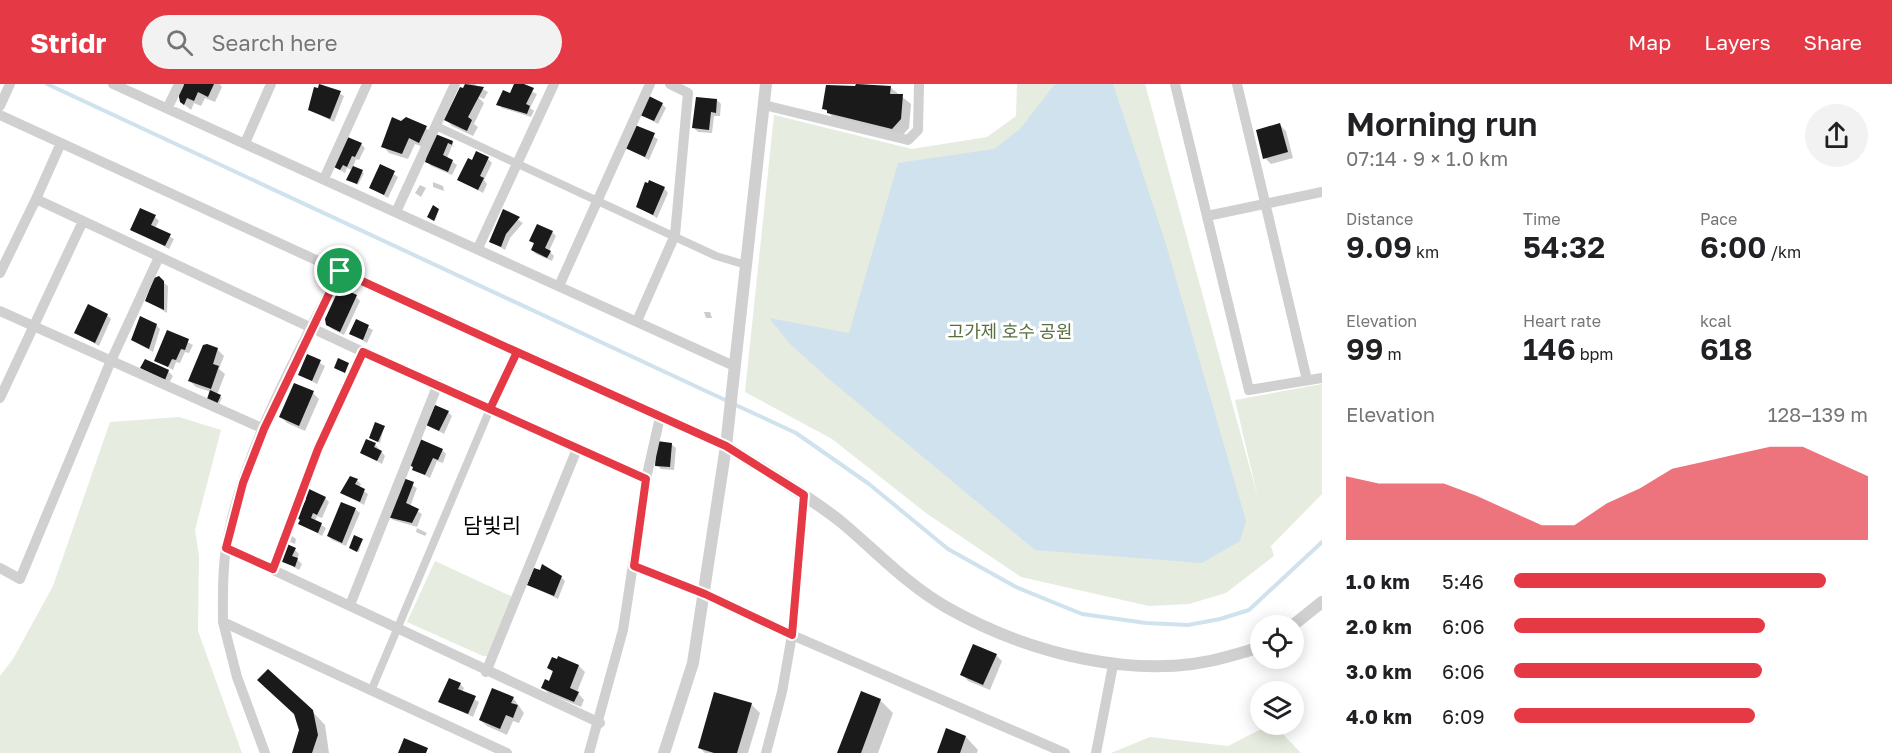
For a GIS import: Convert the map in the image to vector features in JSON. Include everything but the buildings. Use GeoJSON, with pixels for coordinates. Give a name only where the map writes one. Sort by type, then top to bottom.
{"type":"FeatureCollection","features":[{"type":"Feature","properties":{"kind":"street"},"geometry":{"type":"LineString","coordinates":[[0,106],[10,84]]}},
{"type":"Feature","properties":{"kind":"street"},"geometry":{"type":"LineString","coordinates":[[113,84],[637,321],[733,371]]}},
{"type":"Feature","properties":{"kind":"street"},"geometry":{"type":"LineString","coordinates":[[168,107],[179,84]]}},
{"type":"Feature","properties":{"kind":"street"},"geometry":{"type":"LineString","coordinates":[[244,143],[272,84]]}},
{"type":"Feature","properties":{"kind":"street"},"geometry":{"type":"LineString","coordinates":[[324,179],[367,84]]}},
{"type":"Feature","properties":{"kind":"street"},"geometry":{"type":"LineString","coordinates":[[396,212],[456,84]]}},
{"type":"Feature","properties":{"kind":"street"},"geometry":{"type":"LineString","coordinates":[[478,248],[554,84]]}},
{"type":"Feature","properties":{"kind":"street"},"geometry":{"type":"LineString","coordinates":[[560,286],[650,84]]}},
{"type":"Feature","properties":{"kind":"street"},"geometry":{"type":"LineString","coordinates":[[637,321],[675,236],[688,93],[670,84]]}},
{"type":"Feature","properties":{"kind":"street"},"geometry":{"type":"LineString","coordinates":[[664,753],[693,663],[705,594],[728,431],[766,84]]}},
{"type":"Feature","properties":{"kind":"street"},"geometry":{"type":"LineString","coordinates":[[764,105],[908,140],[918,130],[919,84]]}},
{"type":"Feature","properties":{"kind":"street"},"geometry":{"type":"LineString","coordinates":[[1175,84],[1249,390],[1322,378]]}},
{"type":"Feature","properties":{"kind":"street"},"geometry":{"type":"LineString","coordinates":[[1237,84],[1307,380]]}},
{"type":"Feature","properties":{"kind":"street"},"geometry":{"type":"LineString","coordinates":[[0,114],[726,446],[804,495],[840,522],[912,584],[976,623],[1045,649],[1113,665],[1156,667],[1210,662],[1250,649]]}},
{"type":"Feature","properties":{"kind":"street"},"geometry":{"type":"LineString","coordinates":[[436,126],[717,256],[746,265]]}},
{"type":"Feature","properties":{"kind":"street"},"geometry":{"type":"LineString","coordinates":[[0,273],[61,143]]}},
{"type":"Feature","properties":{"kind":"street"},"geometry":{"type":"LineString","coordinates":[[1207,216],[1322,192]]}},
{"type":"Feature","properties":{"kind":"street"},"geometry":{"type":"LineString","coordinates":[[36,199],[363,352],[646,479]]}},
{"type":"Feature","properties":{"kind":"street"},"geometry":{"type":"LineString","coordinates":[[0,398],[32,325],[83,221]]}},
{"type":"Feature","properties":{"kind":"street"},"geometry":{"type":"LineString","coordinates":[[0,568],[20,579],[111,363],[159,257]]}},
{"type":"Feature","properties":{"kind":"street"},"geometry":{"type":"LineString","coordinates":[[265,753],[237,677],[223,622],[226,548],[243,483],[264,429],[340,271]]}},
{"type":"Feature","properties":{"kind":"street"},"geometry":{"type":"LineString","coordinates":[[0,311],[111,363],[264,429]]}},
{"type":"Feature","properties":{"kind":"street"},"geometry":{"type":"LineString","coordinates":[[273,569],[318,449],[363,352]]}},
{"type":"Feature","properties":{"kind":"street"},"geometry":{"type":"LineString","coordinates":[[371,691],[490,409],[517,352]]}},
{"type":"Feature","properties":{"kind":"street"},"geometry":{"type":"LineString","coordinates":[[350,605],[438,384]]}},
{"type":"Feature","properties":{"kind":"street"},"geometry":{"type":"LineString","coordinates":[[590,753],[600,723],[623,630],[646,479],[660,417]]}},
{"type":"Feature","properties":{"kind":"street"},"geometry":{"type":"LineString","coordinates":[[486,672],[577,449]]}},
{"type":"Feature","properties":{"kind":"street"},"geometry":{"type":"LineString","coordinates":[[766,753],[782,692],[792,635],[804,495]]}},
{"type":"Feature","properties":{"kind":"street"},"geometry":{"type":"LineString","coordinates":[[226,548],[350,605],[486,672],[600,723]]}},
{"type":"Feature","properties":{"kind":"street"},"geometry":{"type":"LineString","coordinates":[[634,566],[705,594],[792,635],[1065,753]]}},
{"type":"Feature","properties":{"kind":"street"},"geometry":{"type":"LineString","coordinates":[[1304,616],[1322,602]]}},
{"type":"Feature","properties":{"kind":"street"},"geometry":{"type":"LineString","coordinates":[[223,622],[507,753]]}},
{"type":"Feature","properties":{"kind":"street"},"geometry":{"type":"LineString","coordinates":[[1096,753],[1113,665]]}},
{"type":"Feature","properties":{"kind":"green space","name":"고가제 호수 공원"},"geometry":{"type":"Polygon","coordinates":[[[1017,84],[1145,84],[1258,498],[1235,400],[1322,384],[1322,494],[1271,546],[1274,556],[1226,593],[1189,604],[1149,606],[1021,577],[926,513],[832,439],[745,392],[774,115],[912,149],[987,137],[1016,116],[1017,84]]]}},
{"type":"Feature","properties":{"kind":"green space"},"geometry":{"type":"Polygon","coordinates":[[[179,417],[221,430],[195,530],[199,556],[198,631],[242,753],[0,753],[0,676],[13,659],[53,586],[110,422],[179,417]]]}},
{"type":"Feature","properties":{"kind":"green space"},"geometry":{"type":"Polygon","coordinates":[[[435,561],[515,598],[489,656],[483,656],[407,622],[435,561]]]}},
{"type":"Feature","properties":{"kind":"green space"},"geometry":{"type":"Polygon","coordinates":[[[1250,735],[1284,735],[1301,753],[1111,753],[1150,737],[1228,746],[1250,735]]]}},
{"type":"Feature","properties":{"kind":"water","name":"고가제 호수 공원"},"geometry":{"type":"Polygon","coordinates":[[[1055,84],[1113,84],[1165,241],[1246,521],[1240,541],[1202,563],[1035,550],[829,379],[791,345],[769,318],[849,333],[898,163],[994,149],[1020,129],[1055,84]]]}},
{"type":"Feature","properties":{"kind":"waterway"},"geometry":{"type":"LineString","coordinates":[[47,84],[796,433],[869,484],[948,549],[1016,587],[1082,614],[1146,623],[1188,625],[1220,619],[1249,610],[1322,542]]}},
{"type":"Feature","properties":{"kind":"district","name":"담빛리"},"geometry":{"type":"Point","coordinates":[492,526]}},
{"type":"Feature","properties":{"kind":"route"},"geometry":{"type":"LineString","coordinates":[[340,271],[280,391],[264,429],[243,483],[226,548],[273,569],[318,449],[363,352],[490,409],[517,352],[726,446],[804,495],[792,635],[705,594],[634,566],[646,479],[490,409],[517,352],[340,271]]}}]}
